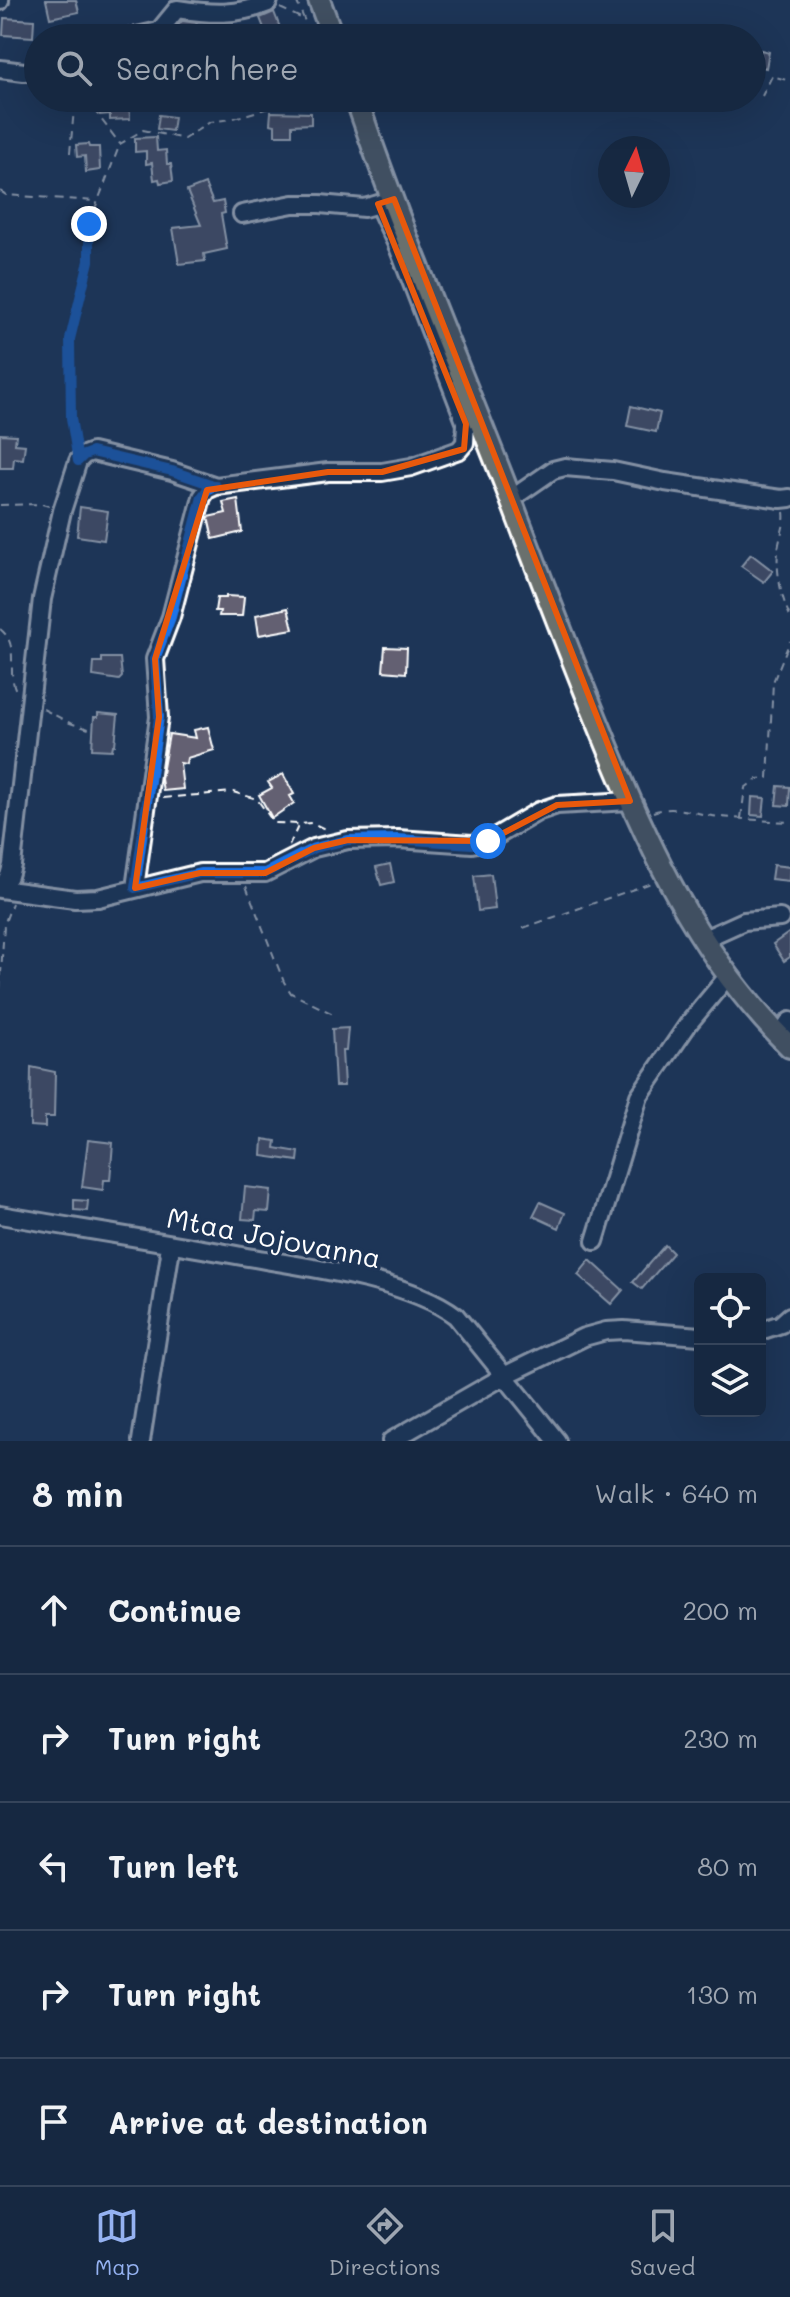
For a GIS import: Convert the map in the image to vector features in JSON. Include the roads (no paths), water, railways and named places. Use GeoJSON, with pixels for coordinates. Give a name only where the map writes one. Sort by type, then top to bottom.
{"type":"FeatureCollection","features":[{"type":"Feature","properties":{"kind":"main road"},"geometry":{"type":"LineString","coordinates":[[319,0],[328,24]]}},
{"type":"Feature","properties":{"kind":"main road"},"geometry":{"type":"LineString","coordinates":[[360,112],[386,202],[511,499],[633,809],[666,878],[702,940],[728,976],[787,1035]]}},
{"type":"Feature","properties":{"kind":"street"},"geometry":{"type":"LineString","coordinates":[[165,24],[177,9],[216,15],[248,11],[269,2]]}},
{"type":"Feature","properties":{"kind":"street"},"geometry":{"type":"LineString","coordinates":[[0,69],[24,72]]}},
{"type":"Feature","properties":{"kind":"street"},"geometry":{"type":"LineString","coordinates":[[135,888],[159,717],[155,659],[171,617],[202,497],[207,490],[216,486],[328,472],[382,472],[411,467],[459,450],[465,443],[466,424],[398,247],[386,202],[364,208],[293,204],[242,214]]}},
{"type":"Feature","properties":{"kind":"street"},"geometry":{"type":"LineString","coordinates":[[216,486],[172,471],[92,452],[78,461],[62,511],[42,599],[12,865],[1,889],[75,899],[98,898],[200,873],[265,873],[314,848],[348,840],[398,839],[472,844],[488,841],[539,811],[557,805],[633,809]]}},
{"type":"Feature","properties":{"kind":"street"},"geometry":{"type":"LineString","coordinates":[[511,499],[553,470],[565,467],[613,471],[665,482],[785,499]]}},
{"type":"Feature","properties":{"kind":"street"},"geometry":{"type":"LineString","coordinates":[[702,940],[744,921],[780,918]]}},
{"type":"Feature","properties":{"kind":"street"},"geometry":{"type":"LineString","coordinates":[[595,1241],[639,1096],[689,1023],[728,976]]}},
{"type":"Feature","properties":{"kind":"street","name":"Mtaa Jojovanna"},"geometry":{"type":"LineString","coordinates":[[0,1215],[307,1267],[395,1287],[440,1303],[456,1316],[557,1441]]}},
{"type":"Feature","properties":{"kind":"street"},"geometry":{"type":"LineString","coordinates":[[141,1441],[170,1254],[166,1243]]}},
{"type":"Feature","properties":{"kind":"street"},"geometry":{"type":"LineString","coordinates":[[766,1329],[781,1324],[790,1316]]}},
{"type":"Feature","properties":{"kind":"street"},"geometry":{"type":"LineString","coordinates":[[391,1441],[506,1375],[584,1337],[606,1331],[694,1336]]}}]}
